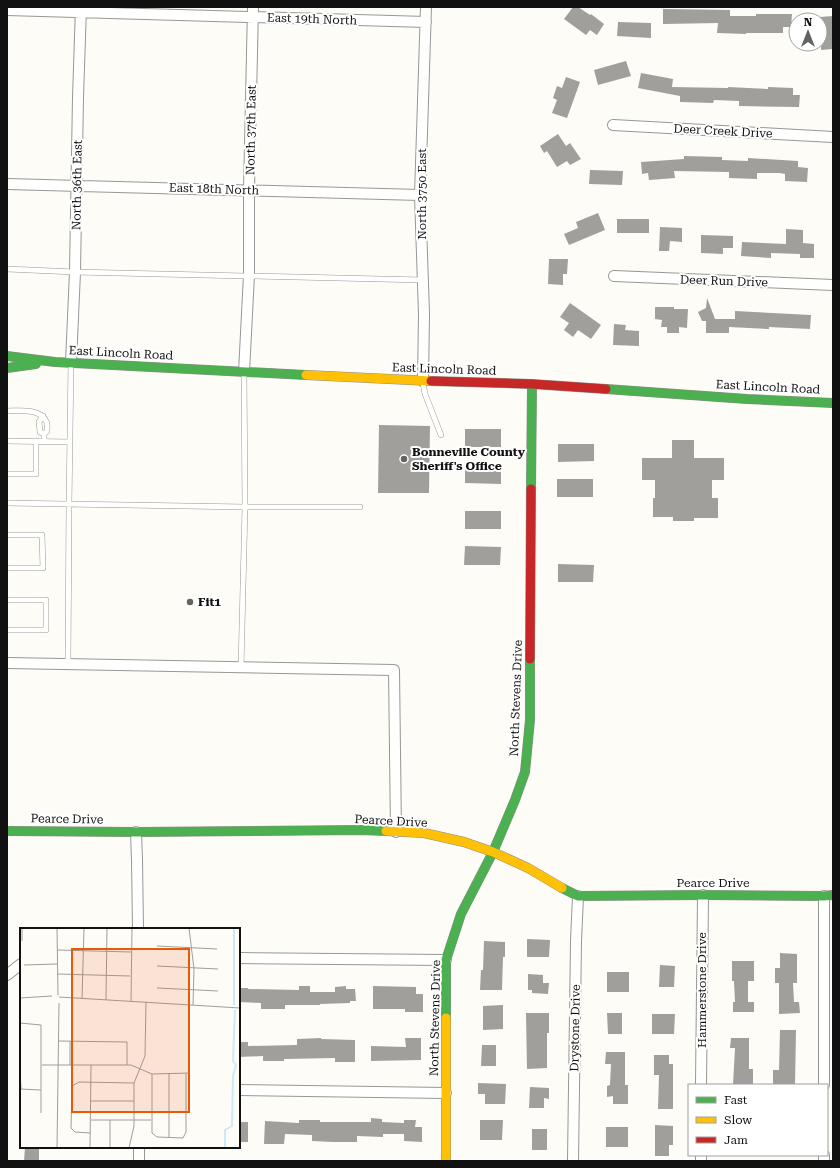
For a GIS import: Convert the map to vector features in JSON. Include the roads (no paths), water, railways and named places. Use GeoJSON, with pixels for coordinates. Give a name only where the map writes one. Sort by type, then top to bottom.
{"type":"FeatureCollection","features":[{"type":"Feature","properties":{"kind":"street","name":"North 3750 East"},"geometry":{"type":"LineString","coordinates":[[423,381],[424,314],[420,195],[426,7]]}},
{"type":"Feature","properties":{"kind":"street","name":"East 19th North"},"geometry":{"type":"LineString","coordinates":[[7,10],[253,12],[426,22]]}},
{"type":"Feature","properties":{"kind":"street","name":"North 36th East"},"geometry":{"type":"LineString","coordinates":[[71,362],[75,272],[81,10]]}},
{"type":"Feature","properties":{"kind":"street","name":"North 37th East"},"geometry":{"type":"LineString","coordinates":[[244,372],[249,275],[249,190],[253,12]]}},
{"type":"Feature","properties":{"kind":"street","name":"Deer Creek Drive"},"geometry":{"type":"LineString","coordinates":[[613,125],[833,137]]}},
{"type":"Feature","properties":{"kind":"street","name":"East 18th North"},"geometry":{"type":"LineString","coordinates":[[7,184],[420,195]]}},
{"type":"Feature","properties":{"kind":"street","name":"Deer Run Drive"},"geometry":{"type":"LineString","coordinates":[[614,276],[833,285]]}},
{"type":"Feature","properties":{"kind":"street","name":"East Lincoln Road"},"geometry":{"type":"LineString","coordinates":[[7,356],[55,362],[423,381],[532,384],[747,399],[833,403]]}},
{"type":"Feature","properties":{"kind":"street","name":"East Lincoln Road"},"geometry":{"type":"LineString","coordinates":[[7,368],[55,362]]}},
{"type":"Feature","properties":{"kind":"street","name":"North Stevens Drive"},"geometry":{"type":"LineString","coordinates":[[446,1161],[446,960],[461,914],[493,852],[525,772],[530,720],[532,384]]}},
{"type":"Feature","properties":{"kind":"street"},"geometry":{"type":"LineString","coordinates":[[7,663],[394,670],[396,832]]}},
{"type":"Feature","properties":{"kind":"street","name":"Pearce Drive"},"geometry":{"type":"LineString","coordinates":[[7,831],[136,832],[352,830],[424,833],[464,842],[493,852],[528,868],[578,896],[829,895]]}},
{"type":"Feature","properties":{"kind":"street"},"geometry":{"type":"LineString","coordinates":[[136,832],[138,928]]}},
{"type":"Feature","properties":{"kind":"street","name":"Hammerstone Drive"},"geometry":{"type":"LineString","coordinates":[[702,1084],[703,895]]}},
{"type":"Feature","properties":{"kind":"street"},"geometry":{"type":"LineString","coordinates":[[824,1084],[829,895]]}},
{"type":"Feature","properties":{"kind":"street","name":"Drystone Drive"},"geometry":{"type":"LineString","coordinates":[[573,1161],[578,896]]}},
{"type":"Feature","properties":{"kind":"street"},"geometry":{"type":"LineString","coordinates":[[240,958],[446,960]]}},
{"type":"Feature","properties":{"kind":"street"},"geometry":{"type":"LineString","coordinates":[[7,975],[20,965]]}},
{"type":"Feature","properties":{"kind":"street"},"geometry":{"type":"LineString","coordinates":[[240,1090],[446,1093]]}},
{"type":"Feature","properties":{"kind":"street"},"geometry":{"type":"LineString","coordinates":[[139,1148],[139,1161]]}},
{"type":"Feature","properties":{"kind":"lane"},"geometry":{"type":"LineString","coordinates":[[7,269],[75,272],[423,280]]}},
{"type":"Feature","properties":{"kind":"lane"},"geometry":{"type":"LineString","coordinates":[[68,664],[71,362]]}},
{"type":"Feature","properties":{"kind":"lane"},"geometry":{"type":"LineString","coordinates":[[241,667],[245,507],[244,372]]}},
{"type":"Feature","properties":{"kind":"lane"},"geometry":{"type":"LineString","coordinates":[[423,381],[425,394],[441,435]]}},
{"type":"Feature","properties":{"kind":"lane"},"geometry":{"type":"LineString","coordinates":[[7,411],[32,411],[43,416],[47,422],[47,431],[44,434],[44,442]]}},
{"type":"Feature","properties":{"kind":"lane"},"geometry":{"type":"LineString","coordinates":[[7,441],[70,442]]}},
{"type":"Feature","properties":{"kind":"lane"},"geometry":{"type":"LineString","coordinates":[[7,474],[36,474],[36,442]]}},
{"type":"Feature","properties":{"kind":"lane"},"geometry":{"type":"LineString","coordinates":[[7,503],[245,507],[360,507]]}},
{"type":"Feature","properties":{"kind":"lane"},"geometry":{"type":"LineString","coordinates":[[7,535],[42,535],[44,568],[7,568]]}},
{"type":"Feature","properties":{"kind":"lane"},"geometry":{"type":"LineString","coordinates":[[7,600],[46,600],[46,630],[7,630]]}},
{"type":"Feature","properties":{"kind":"place","name":"Bonneville County Sheriff's Office"},"geometry":{"type":"Point","coordinates":[404,459]}},
{"type":"Feature","properties":{"kind":"place","name":"Fit1"},"geometry":{"type":"Point","coordinates":[190,602]}}]}
